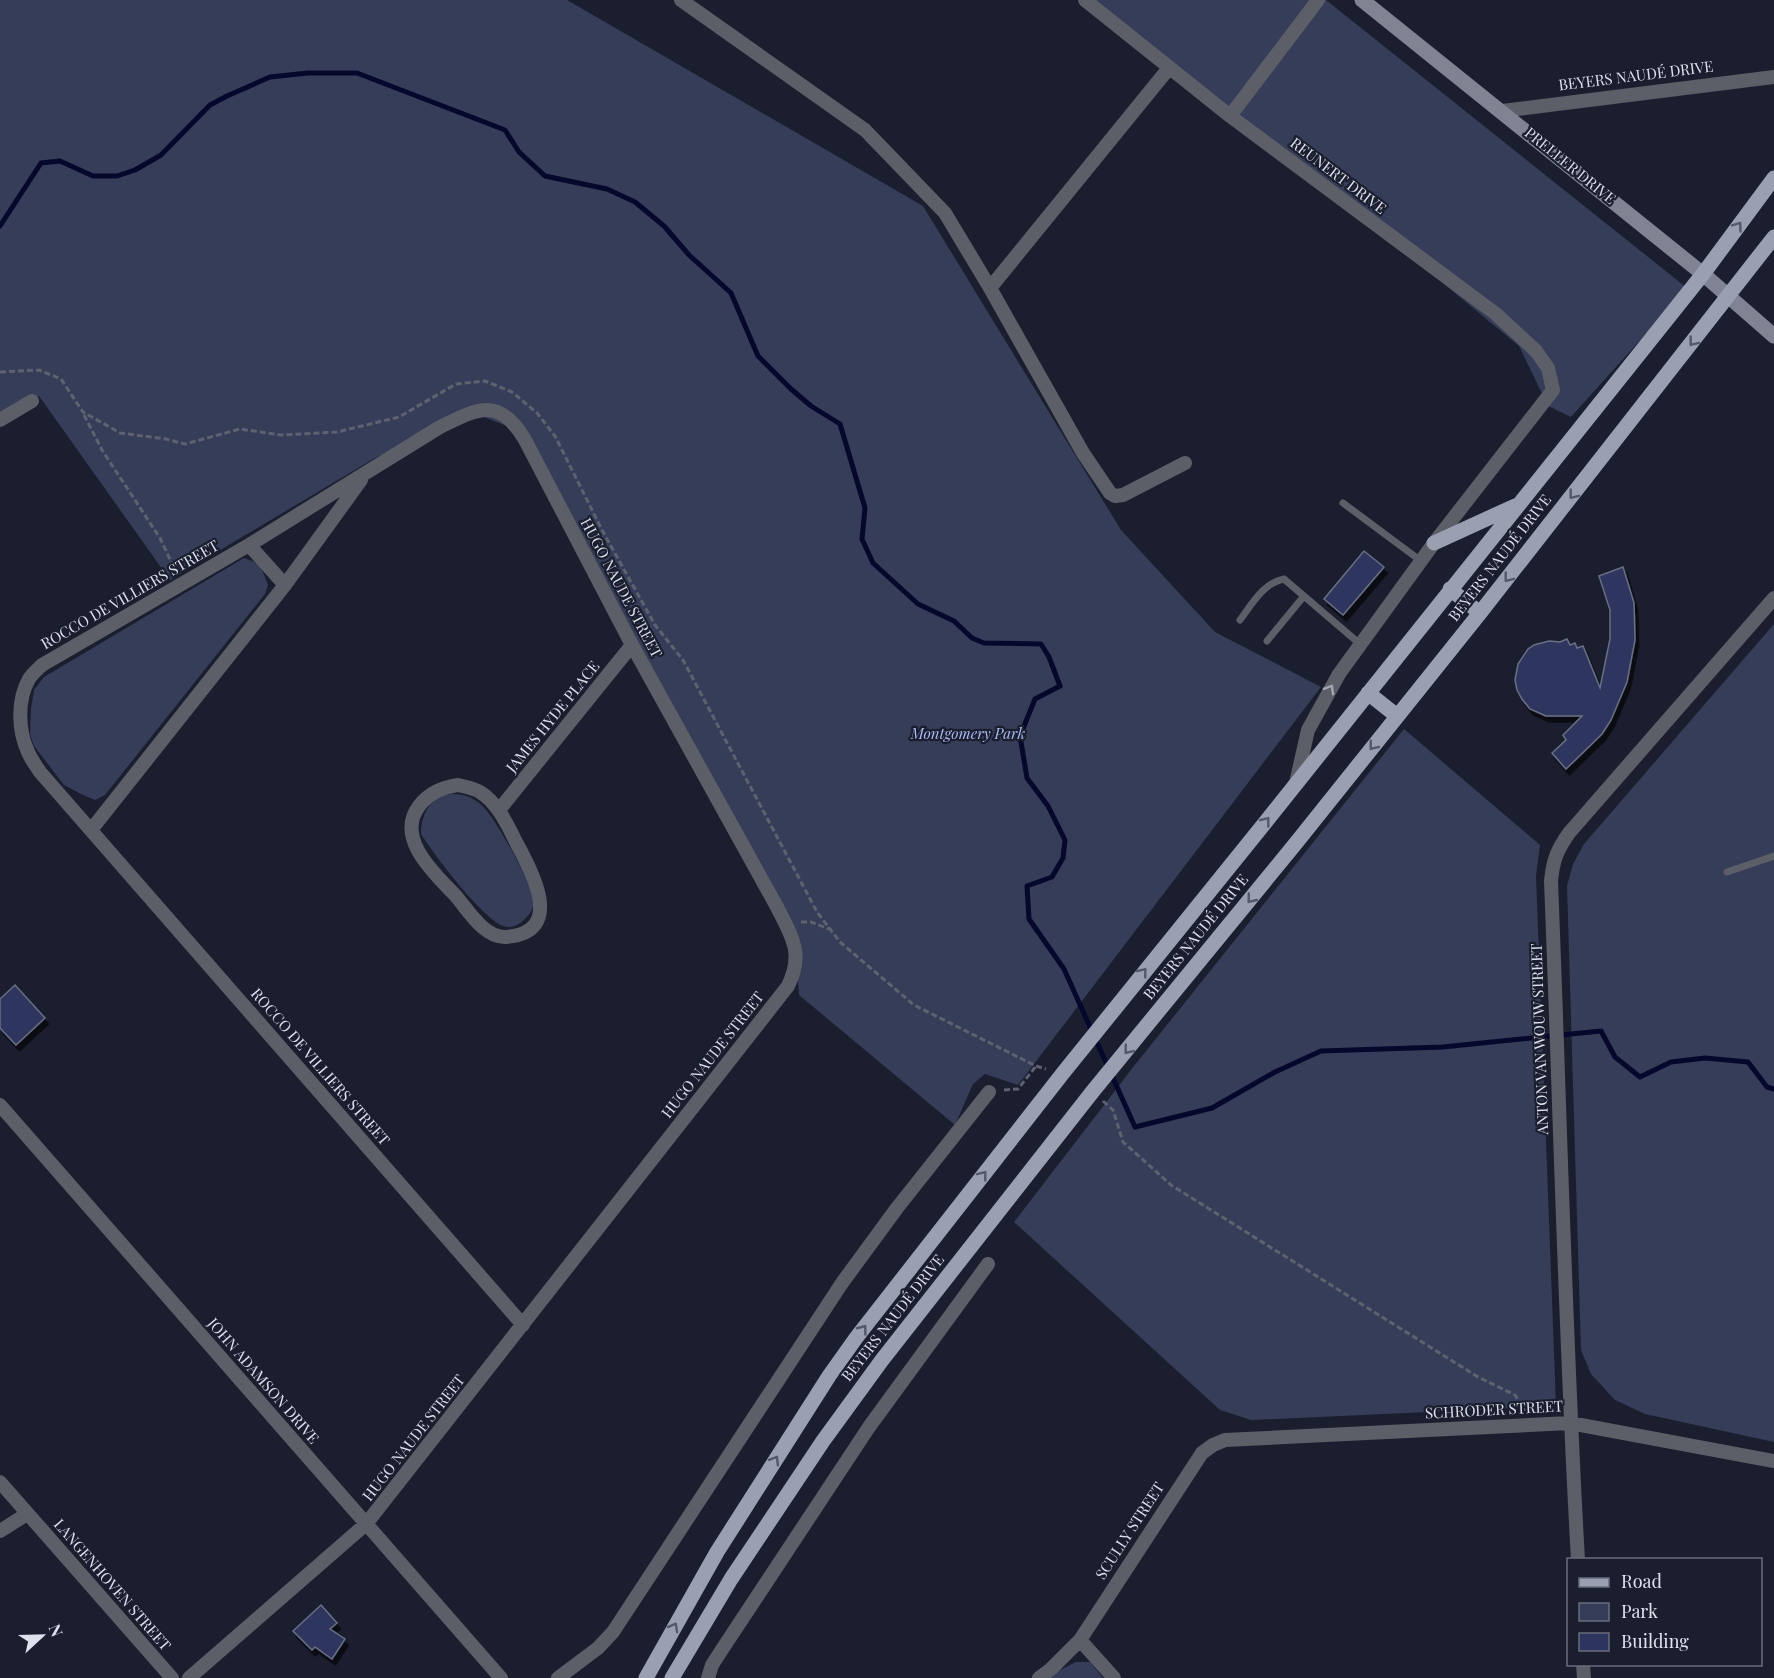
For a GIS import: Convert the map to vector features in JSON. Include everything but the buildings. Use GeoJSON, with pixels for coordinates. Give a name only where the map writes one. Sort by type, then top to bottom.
{"type":"FeatureCollection","features":[{"type":"Feature","properties":{"kind":"main road","name":"PRELLER DRIVE"},"geometry":{"type":"LineString","coordinates":[[1362,0],[1703,273],[1774,336]]}},
{"type":"Feature","properties":{"kind":"main road","name":"BEYERS NAUDÉ DRIVE"},"geometry":{"type":"LineString","coordinates":[[646,1678],[717,1552],[829,1376],[883,1303],[1063,1073],[1703,273],[1774,178]]}},
{"type":"Feature","properties":{"kind":"main road","name":"BEYERS NAUDÉ DRIVE"},"geometry":{"type":"LineString","coordinates":[[672,1678],[730,1579],[829,1432],[882,1360],[1093,1091],[1480,613],[1774,237]]}},
{"type":"Feature","properties":{"kind":"main road"},"geometry":{"type":"LineString","coordinates":[[1434,543],[1518,505]]}},
{"type":"Feature","properties":{"kind":"main road"},"geometry":{"type":"LineString","coordinates":[[1450,589],[1480,613]]}},
{"type":"Feature","properties":{"kind":"main road"},"geometry":{"type":"LineString","coordinates":[[1368,693],[1397,716]]}},
{"type":"Feature","properties":{"kind":"street"},"geometry":{"type":"LineString","coordinates":[[681,0],[865,130],[945,213],[1083,453],[1110,493],[1115,496],[1123,495],[1185,463]]}},
{"type":"Feature","properties":{"kind":"street","name":"REUNERT DRIVE"},"geometry":{"type":"LineString","coordinates":[[1085,0],[1230,116],[1496,314],[1536,351],[1548,368],[1553,390]]}},
{"type":"Feature","properties":{"kind":"street"},"geometry":{"type":"LineString","coordinates":[[1230,116],[1317,0]]}},
{"type":"Feature","properties":{"kind":"street"},"geometry":{"type":"LineString","coordinates":[[990,288],[1169,68]]}},
{"type":"Feature","properties":{"kind":"street","name":"BEYERS NAUDÉ DRIVE"},"geometry":{"type":"LineString","coordinates":[[1502,111],[1774,77]]}},
{"type":"Feature","properties":{"kind":"street","name":"BEYERS NAUDÉ DRIVE"},"geometry":{"type":"LineString","coordinates":[[1296,783],[1308,730],[1339,674],[1434,543],[1553,390]]}},
{"type":"Feature","properties":{"kind":"street"},"geometry":{"type":"LineString","coordinates":[[0,420],[32,401]]}},
{"type":"Feature","properties":{"kind":"street","name":"HUGO NAUDE STREET"},"geometry":{"type":"LineString","coordinates":[[189,1678],[366,1524],[788,986],[796,970],[794,945],[784,922],[632,645],[516,425],[508,416],[490,410],[465,415],[440,427]]}},
{"type":"Feature","properties":{"kind":"street","name":"ROCCO DE VILLIERS STREET"},"geometry":{"type":"LineString","coordinates":[[440,427],[249,545],[42,665],[30,677],[25,689],[20,709],[21,729],[28,753],[40,772],[523,1325]]}},
{"type":"Feature","properties":{"kind":"street","name":"ROCCO DE VILLIERS STREET"},"geometry":{"type":"LineString","coordinates":[[91,830],[285,585],[364,475]]}},
{"type":"Feature","properties":{"kind":"street"},"geometry":{"type":"LineString","coordinates":[[249,545],[285,585]]}},
{"type":"Feature","properties":{"kind":"street","name":"ANTON VAN WOUW STREET"},"geometry":{"type":"LineString","coordinates":[[1578,1558],[1570,1423],[1556,1046],[1551,881],[1555,856],[1569,833],[1774,598]]}},
{"type":"Feature","properties":{"kind":"street","name":"JAMES HYDE PLACE"},"geometry":{"type":"LineString","coordinates":[[499,810],[632,645]]}},
{"type":"Feature","properties":{"kind":"street"},"geometry":{"type":"LineString","coordinates":[[459,785],[482,792],[499,810],[537,883],[540,901],[539,919],[533,927],[518,935],[503,937],[486,931],[425,862],[412,834],[413,818],[424,799],[437,790],[449,786],[459,785]]}},
{"type":"Feature","properties":{"kind":"street"},"geometry":{"type":"LineString","coordinates":[[558,1678],[589,1655],[613,1632],[842,1284],[897,1208],[989,1092]]}},
{"type":"Feature","properties":{"kind":"street","name":"JOHN ADAMSON DRIVE"},"geometry":{"type":"LineString","coordinates":[[0,1105],[501,1678]]}},
{"type":"Feature","properties":{"kind":"street"},"geometry":{"type":"LineString","coordinates":[[708,1678],[712,1665],[869,1427],[988,1264]]}},
{"type":"Feature","properties":{"kind":"street","name":"SCHRODER STREET"},"geometry":{"type":"LineString","coordinates":[[1213,1445],[1226,1440],[1570,1423],[1774,1461]]}},
{"type":"Feature","properties":{"kind":"street","name":"SCULLY STREET"},"geometry":{"type":"LineString","coordinates":[[1039,1678],[1051,1670],[1080,1640],[1194,1463],[1213,1445]]}},
{"type":"Feature","properties":{"kind":"street","name":"LANGENHOVEN STREET"},"geometry":{"type":"LineString","coordinates":[[0,1482],[172,1678]]}},
{"type":"Feature","properties":{"kind":"street"},"geometry":{"type":"LineString","coordinates":[[0,1531],[27,1514]]}},
{"type":"Feature","properties":{"kind":"street"},"geometry":{"type":"LineString","coordinates":[[1080,1640],[1114,1678]]}},
{"type":"Feature","properties":{"kind":"lane"},"geometry":{"type":"LineString","coordinates":[[1343,503],[1421,561]]}},
{"type":"Feature","properties":{"kind":"lane"},"geometry":{"type":"LineString","coordinates":[[1240,620],[1266,586],[1284,579],[1360,644]]}},
{"type":"Feature","properties":{"kind":"lane"},"geometry":{"type":"LineString","coordinates":[[1267,641],[1304,596]]}},
{"type":"Feature","properties":{"kind":"lane"},"geometry":{"type":"LineString","coordinates":[[1727,872],[1774,856]]}},
{"type":"Feature","properties":{"kind":"path"},"geometry":{"type":"LineString","coordinates":[[0,372],[39,370],[61,379],[83,412],[102,450],[159,538],[182,584]]}},
{"type":"Feature","properties":{"kind":"path"},"geometry":{"type":"LineString","coordinates":[[83,412],[120,433],[185,444],[240,429],[281,435],[337,432],[399,417],[456,384],[485,381],[512,392],[537,412],[555,436],[602,530],[656,625],[683,660],[817,912],[830,930],[840,942],[914,1005],[1036,1066],[1063,1073]]}},
{"type":"Feature","properties":{"kind":"path"},"geometry":{"type":"LineString","coordinates":[[784,922],[811,922],[830,930]]}},
{"type":"Feature","properties":{"kind":"path"},"geometry":{"type":"LineString","coordinates":[[989,1092],[1018,1089],[1036,1066]]}},
{"type":"Feature","properties":{"kind":"path"},"geometry":{"type":"LineString","coordinates":[[1093,1091],[1113,1110],[1123,1142],[1171,1185],[1478,1377],[1515,1395],[1535,1425]]}},
{"type":"Feature","properties":{"kind":"green space","name":"Montgomery Park"},"geometry":{"type":"Polygon","coordinates":[[[0,0],[567,0],[923,206],[1121,530],[1215,632],[1321,687],[1018,1085],[985,1074],[973,1084],[955,1125],[799,995],[794,932],[525,433],[471,412],[375,458],[170,580],[39,396],[0,419],[0,0]]]}},
{"type":"Feature","properties":{"kind":"green space"},"geometry":{"type":"Polygon","coordinates":[[[1092,0],[1326,0],[1687,288],[1571,417],[1548,406],[1519,346],[1232,109],[1092,0]]]}},
{"type":"Feature","properties":{"kind":"green space"},"geometry":{"type":"Polygon","coordinates":[[[244,558],[254,562],[262,571],[268,585],[265,594],[105,795],[95,800],[64,785],[34,746],[30,734],[34,690],[44,677],[244,558]]]}},
{"type":"Feature","properties":{"kind":"green space"},"geometry":{"type":"Polygon","coordinates":[[[1774,624],[1774,1442],[1645,1414],[1615,1400],[1591,1374],[1581,1350],[1567,886],[1573,864],[1584,844],[1774,624]]]}},
{"type":"Feature","properties":{"kind":"green space"},"geometry":{"type":"Polygon","coordinates":[[[1404,729],[1540,845],[1536,876],[1556,1406],[1251,1420],[1220,1410],[1014,1222],[1134,1066],[1404,729]]]}},
{"type":"Feature","properties":{"kind":"green space"},"geometry":{"type":"Polygon","coordinates":[[[451,794],[468,797],[484,808],[501,832],[522,871],[532,893],[534,904],[528,916],[516,925],[503,926],[483,911],[447,870],[421,834],[421,827],[428,808],[437,799],[451,794]]]}},
{"type":"Feature","properties":{"kind":"green space"},"geometry":{"type":"Polygon","coordinates":[[[1076,1662],[1090,1662],[1103,1678],[1044,1678],[1076,1662]]]}},
{"type":"Feature","properties":{"kind":"waterway"},"geometry":{"type":"LineString","coordinates":[[0,226],[41,163],[60,161],[93,176],[117,176],[135,170],[161,155],[210,105],[270,77],[308,73],[357,73],[505,130],[519,152],[545,176],[607,189],[635,202],[664,226],[689,255],[731,293],[758,356],[811,406],[840,424],[865,508],[862,539],[873,563],[918,604],[954,621],[972,638],[984,643],[1041,644],[1049,657],[1060,686],[1035,699],[1020,736],[1027,778],[1048,806],[1065,840],[1063,858],[1052,877],[1027,886],[1029,919],[1064,969],[1135,1127],[1212,1108],[1275,1072],[1321,1051],[1443,1047],[1601,1031],[1615,1057],[1640,1077],[1671,1062],[1705,1058],[1748,1062],[1767,1087],[1774,1089]]}}]}
